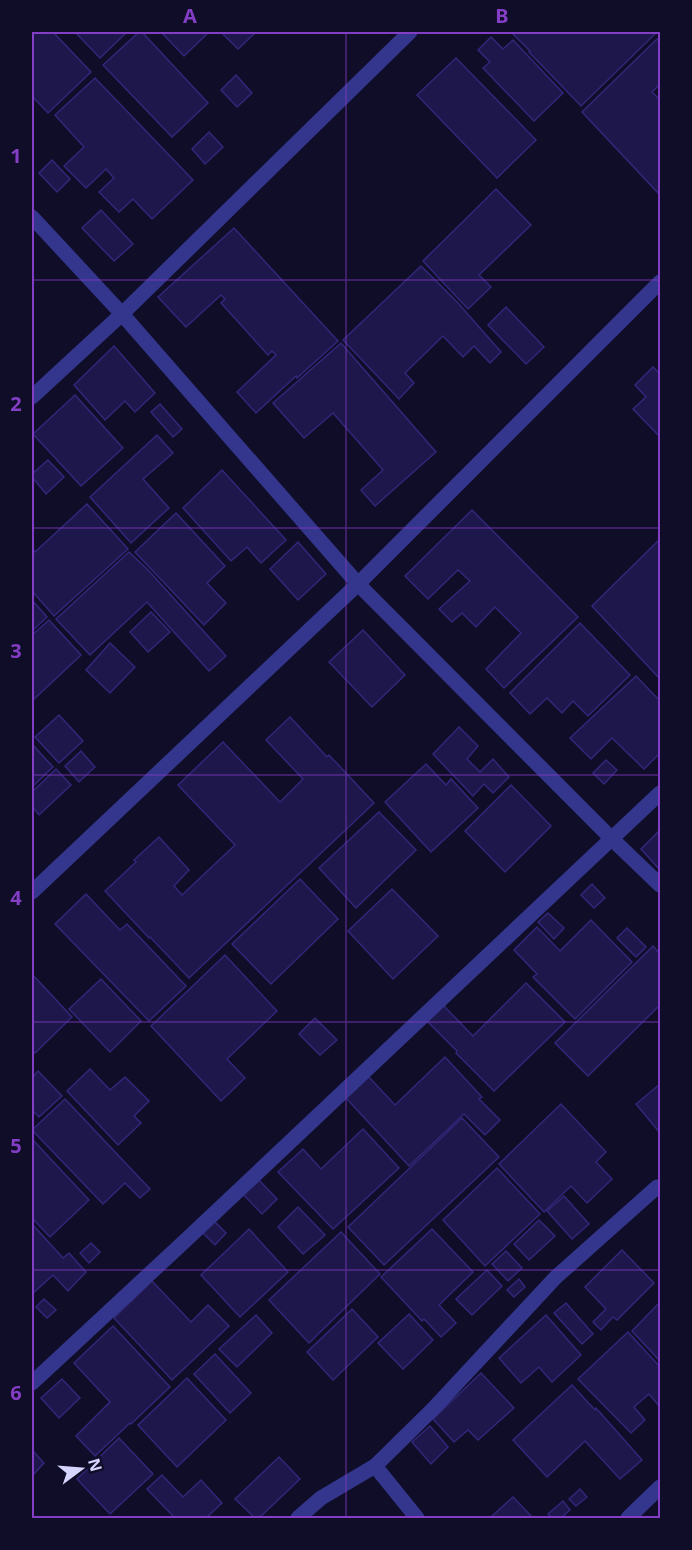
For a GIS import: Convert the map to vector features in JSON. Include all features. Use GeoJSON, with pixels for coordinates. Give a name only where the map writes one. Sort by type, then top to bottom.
{"type":"FeatureCollection","features":[{"type":"Feature","properties":{"kind":"street"},"geometry":{"type":"LineString","coordinates":[[32,397],[122,314],[410,32]]}},
{"type":"Feature","properties":{"kind":"street"},"geometry":{"type":"LineString","coordinates":[[32,217],[122,314],[358,584],[660,885]]}},
{"type":"Feature","properties":{"kind":"street"},"geometry":{"type":"LineString","coordinates":[[32,892],[358,584],[660,282]]}},
{"type":"Feature","properties":{"kind":"street"},"geometry":{"type":"LineString","coordinates":[[32,1383],[660,793]]}},
{"type":"Feature","properties":{"kind":"street"},"geometry":{"type":"LineString","coordinates":[[298,1518],[321,1498],[375,1466],[433,1409],[556,1277],[657,1187]]}},
{"type":"Feature","properties":{"kind":"street"},"geometry":{"type":"LineString","coordinates":[[375,1466],[417,1518]]}},
{"type":"Feature","properties":{"kind":"street"},"geometry":{"type":"LineString","coordinates":[[628,1518],[660,1487]]}},
{"type":"Feature","properties":{"kind":"building"},"geometry":{"type":"Polygon","coordinates":[[[32,32],[53,32],[91,72],[48,113],[32,96],[32,32]]]}},
{"type":"Feature","properties":{"kind":"building"},"geometry":{"type":"Polygon","coordinates":[[[75,32],[127,32],[100,58],[75,32]]]}},
{"type":"Feature","properties":{"kind":"building"},"geometry":{"type":"Polygon","coordinates":[[[139,32],[142,32],[208,103],[172,137],[103,65],[139,32]]]}},
{"type":"Feature","properties":{"kind":"building"},"geometry":{"type":"Polygon","coordinates":[[[161,32],[209,32],[184,56],[161,32]]]}},
{"type":"Feature","properties":{"kind":"building"},"geometry":{"type":"Polygon","coordinates":[[[221,32],[256,32],[238,49],[221,32]]]}},
{"type":"Feature","properties":{"kind":"building"},"geometry":{"type":"Polygon","coordinates":[[[511,32],[654,32],[656,33],[581,106],[511,32]]]}},
{"type":"Feature","properties":{"kind":"building"},"geometry":{"type":"Polygon","coordinates":[[[491,37],[503,49],[513,40],[563,93],[534,121],[483,68],[490,62],[478,50],[491,37]]]}},
{"type":"Feature","properties":{"kind":"building"},"geometry":{"type":"Polygon","coordinates":[[[657,39],[660,42],[660,84],[652,92],[660,100],[660,195],[582,112],[657,39]]]}},
{"type":"Feature","properties":{"kind":"building"},"geometry":{"type":"Polygon","coordinates":[[[456,58],[536,140],[497,178],[417,95],[456,58]]]}},
{"type":"Feature","properties":{"kind":"building"},"geometry":{"type":"Polygon","coordinates":[[[236,75],[252,93],[237,107],[221,90],[236,75]]]}},
{"type":"Feature","properties":{"kind":"building"},"geometry":{"type":"Polygon","coordinates":[[[95,78],[193,180],[152,219],[133,199],[119,212],[99,192],[114,178],[106,169],[86,188],[64,166],[84,147],[55,115],[95,78]]]}},
{"type":"Feature","properties":{"kind":"building"},"geometry":{"type":"Polygon","coordinates":[[[209,132],[223,147],[205,164],[192,149],[209,132]]]}},
{"type":"Feature","properties":{"kind":"building"},"geometry":{"type":"Polygon","coordinates":[[[52,160],[70,179],[57,192],[39,173],[52,160]]]}},
{"type":"Feature","properties":{"kind":"building"},"geometry":{"type":"Polygon","coordinates":[[[496,189],[531,225],[479,275],[491,287],[468,309],[423,261],[496,189]]]}},
{"type":"Feature","properties":{"kind":"building"},"geometry":{"type":"Polygon","coordinates":[[[101,210],[133,244],[114,261],[82,228],[101,210]]]}},
{"type":"Feature","properties":{"kind":"building"},"geometry":{"type":"Polygon","coordinates":[[[234,228],[338,341],[256,413],[237,392],[276,355],[272,351],[268,355],[221,303],[225,299],[221,295],[186,327],[158,297],[234,228]]]}},
{"type":"Feature","properties":{"kind":"building"},"geometry":{"type":"Polygon","coordinates":[[[421,266],[458,303],[501,352],[490,363],[474,346],[463,357],[443,336],[405,373],[414,383],[399,399],[343,340],[421,266]]]}},
{"type":"Feature","properties":{"kind":"building"},"geometry":{"type":"Polygon","coordinates":[[[506,307],[544,347],[526,364],[488,325],[506,307]]]}},
{"type":"Feature","properties":{"kind":"building"},"geometry":{"type":"Polygon","coordinates":[[[341,343],[436,452],[375,506],[361,490],[383,470],[333,413],[304,438],[273,403],[341,343]]]}},
{"type":"Feature","properties":{"kind":"building"},"geometry":{"type":"Polygon","coordinates":[[[114,346],[155,393],[135,412],[125,401],[105,420],[74,385],[114,346]]]}},
{"type":"Feature","properties":{"kind":"building"},"geometry":{"type":"Polygon","coordinates":[[[653,367],[660,374],[660,437],[633,409],[646,397],[635,385],[653,367]]]}},
{"type":"Feature","properties":{"kind":"building"},"geometry":{"type":"Polygon","coordinates":[[[75,395],[123,448],[81,486],[33,434],[75,395]]]}},
{"type":"Feature","properties":{"kind":"building"},"geometry":{"type":"Polygon","coordinates":[[[160,404],[182,429],[173,437],[151,412],[160,404]]]}},
{"type":"Feature","properties":{"kind":"building"},"geometry":{"type":"Polygon","coordinates":[[[157,435],[173,453],[143,479],[169,508],[131,543],[90,497],[157,435]]]}},
{"type":"Feature","properties":{"kind":"building"},"geometry":{"type":"Polygon","coordinates":[[[48,460],[64,477],[46,494],[32,474],[48,460]]]}},
{"type":"Feature","properties":{"kind":"building"},"geometry":{"type":"Polygon","coordinates":[[[222,470],[286,540],[261,563],[247,547],[231,561],[183,508],[222,470]]]}},
{"type":"Feature","properties":{"kind":"building"},"geometry":{"type":"Polygon","coordinates":[[[87,504],[128,549],[54,616],[32,591],[32,548],[35,552],[87,504]]]}},
{"type":"Feature","properties":{"kind":"building"},"geometry":{"type":"Polygon","coordinates":[[[472,510],[578,617],[504,688],[486,669],[521,633],[495,607],[476,627],[462,613],[452,622],[439,609],[470,581],[458,570],[428,599],[405,576],[472,510]]]}},
{"type":"Feature","properties":{"kind":"building"},"geometry":{"type":"Polygon","coordinates":[[[176,513],[225,566],[207,583],[226,603],[204,625],[135,552],[176,513]]]}},
{"type":"Feature","properties":{"kind":"building"},"geometry":{"type":"Polygon","coordinates":[[[660,539],[660,679],[592,606],[660,539]]]}},
{"type":"Feature","properties":{"kind":"building"},"geometry":{"type":"Polygon","coordinates":[[[298,542],[326,574],[298,600],[270,569],[298,542]]]}},
{"type":"Feature","properties":{"kind":"building"},"geometry":{"type":"Polygon","coordinates":[[[129,552],[226,656],[209,671],[147,602],[90,655],[56,619],[129,552]]]}},
{"type":"Feature","properties":{"kind":"building"},"geometry":{"type":"Polygon","coordinates":[[[32,600],[47,617],[32,631],[32,600]]]}},
{"type":"Feature","properties":{"kind":"building"},"geometry":{"type":"Polygon","coordinates":[[[151,612],[170,632],[148,652],[130,632],[151,612]]]}},
{"type":"Feature","properties":{"kind":"building"},"geometry":{"type":"Polygon","coordinates":[[[49,620],[81,655],[32,701],[32,635],[49,620]]]}},
{"type":"Feature","properties":{"kind":"building"},"geometry":{"type":"Polygon","coordinates":[[[580,623],[630,675],[588,716],[573,701],[562,713],[547,698],[530,714],[510,693],[580,623]]]}},
{"type":"Feature","properties":{"kind":"building"},"geometry":{"type":"Polygon","coordinates":[[[363,630],[405,675],[372,707],[329,662],[363,630]]]}},
{"type":"Feature","properties":{"kind":"building"},"geometry":{"type":"Polygon","coordinates":[[[110,643],[135,667],[110,693],[86,670],[110,643]]]}},
{"type":"Feature","properties":{"kind":"building"},"geometry":{"type":"Polygon","coordinates":[[[636,676],[660,701],[660,753],[644,769],[612,738],[591,759],[570,738],[636,676]]]}},
{"type":"Feature","properties":{"kind":"building"},"geometry":{"type":"Polygon","coordinates":[[[59,715],[83,741],[59,763],[35,737],[59,715]]]}},
{"type":"Feature","properties":{"kind":"building"},"geometry":{"type":"Polygon","coordinates":[[[290,717],[374,803],[189,978],[105,891],[159,837],[189,870],[174,886],[182,895],[235,845],[178,785],[223,742],[280,802],[303,779],[266,740],[290,717]]]}},
{"type":"Feature","properties":{"kind":"building"},"geometry":{"type":"Polygon","coordinates":[[[459,727],[478,746],[467,759],[480,772],[493,759],[509,777],[493,793],[484,784],[473,796],[433,754],[459,727]]]}},
{"type":"Feature","properties":{"kind":"building"},"geometry":{"type":"Polygon","coordinates":[[[32,744],[53,767],[32,787],[32,744]]]}},
{"type":"Feature","properties":{"kind":"building"},"geometry":{"type":"Polygon","coordinates":[[[81,751],[95,767],[79,782],[65,766],[81,751]]]}},
{"type":"Feature","properties":{"kind":"building"},"geometry":{"type":"Polygon","coordinates":[[[606,760],[617,770],[604,784],[593,773],[606,760]]]}},
{"type":"Feature","properties":{"kind":"building"},"geometry":{"type":"Polygon","coordinates":[[[426,764],[446,785],[451,779],[478,808],[431,852],[385,802],[426,764]]]}},
{"type":"Feature","properties":{"kind":"building"},"geometry":{"type":"Polygon","coordinates":[[[56,769],[71,785],[39,815],[32,806],[32,792],[56,769]]]}},
{"type":"Feature","properties":{"kind":"building"},"geometry":{"type":"Polygon","coordinates":[[[511,785],[551,826],[505,872],[465,831],[511,785]]]}},
{"type":"Feature","properties":{"kind":"building"},"geometry":{"type":"Polygon","coordinates":[[[379,812],[416,850],[356,908],[319,868],[379,812]]]}},
{"type":"Feature","properties":{"kind":"building"},"geometry":{"type":"Polygon","coordinates":[[[660,830],[660,870],[641,849],[660,830]]]}},
{"type":"Feature","properties":{"kind":"building"},"geometry":{"type":"Polygon","coordinates":[[[300,879],[338,919],[271,984],[232,944],[300,879]]]}},
{"type":"Feature","properties":{"kind":"building"},"geometry":{"type":"Polygon","coordinates":[[[592,884],[605,898],[594,908],[581,895],[592,884]]]}},
{"type":"Feature","properties":{"kind":"building"},"geometry":{"type":"Polygon","coordinates":[[[392,889],[438,936],[393,979],[348,931],[392,889]]]}},
{"type":"Feature","properties":{"kind":"building"},"geometry":{"type":"Polygon","coordinates":[[[86,894],[120,930],[127,924],[186,986],[149,1021],[55,924],[86,894]]]}},
{"type":"Feature","properties":{"kind":"building"},"geometry":{"type":"Polygon","coordinates":[[[548,913],[564,928],[554,939],[538,922],[548,913]]]}},
{"type":"Feature","properties":{"kind":"building"},"geometry":{"type":"Polygon","coordinates":[[[591,920],[632,962],[575,1019],[533,977],[537,974],[514,950],[537,927],[560,951],[591,920]]]}},
{"type":"Feature","properties":{"kind":"building"},"geometry":{"type":"Polygon","coordinates":[[[627,928],[646,947],[636,957],[617,938],[627,928]]]}},
{"type":"Feature","properties":{"kind":"building"},"geometry":{"type":"Polygon","coordinates":[[[653,946],[660,954],[660,1005],[588,1076],[555,1043],[653,946]]]}},
{"type":"Feature","properties":{"kind":"building"},"geometry":{"type":"Polygon","coordinates":[[[225,955],[277,1011],[227,1059],[245,1078],[221,1101],[151,1026],[225,955]]]}},
{"type":"Feature","properties":{"kind":"building"},"geometry":{"type":"Polygon","coordinates":[[[32,974],[72,1017],[35,1053],[32,1050],[32,974]]]}},
{"type":"Feature","properties":{"kind":"building"},"geometry":{"type":"Polygon","coordinates":[[[101,979],[141,1021],[110,1052],[69,1009],[101,979]]]}},
{"type":"Feature","properties":{"kind":"building"},"geometry":{"type":"Polygon","coordinates":[[[526,983],[565,1022],[494,1091],[427,1021],[443,1005],[473,1036],[526,983]]]}},
{"type":"Feature","properties":{"kind":"building"},"geometry":{"type":"Polygon","coordinates":[[[315,1018],[337,1040],[320,1055],[299,1034],[315,1018]]]}},
{"type":"Feature","properties":{"kind":"building"},"geometry":{"type":"Polygon","coordinates":[[[445,1057],[482,1097],[479,1099],[500,1120],[485,1135],[464,1114],[409,1166],[346,1098],[368,1076],[395,1105],[445,1057]]]}},
{"type":"Feature","properties":{"kind":"building"},"geometry":{"type":"Polygon","coordinates":[[[90,1069],[110,1090],[125,1077],[149,1101],[134,1116],[141,1123],[118,1145],[67,1091],[90,1069]]]}},
{"type":"Feature","properties":{"kind":"building"},"geometry":{"type":"Polygon","coordinates":[[[38,1071],[62,1096],[39,1117],[32,1110],[32,1078],[38,1071]]]}},
{"type":"Feature","properties":{"kind":"building"},"geometry":{"type":"Polygon","coordinates":[[[660,1084],[660,1133],[636,1104],[660,1084]]]}},
{"type":"Feature","properties":{"kind":"building"},"geometry":{"type":"Polygon","coordinates":[[[65,1099],[150,1189],[140,1198],[125,1183],[103,1204],[32,1130],[65,1099]]]}},
{"type":"Feature","properties":{"kind":"building"},"geometry":{"type":"Polygon","coordinates":[[[561,1104],[606,1152],[596,1162],[612,1179],[587,1203],[571,1186],[544,1212],[499,1164],[561,1104]]]}},
{"type":"Feature","properties":{"kind":"building"},"geometry":{"type":"Polygon","coordinates":[[[462,1118],[499,1157],[384,1265],[348,1227],[462,1118]]]}},
{"type":"Feature","properties":{"kind":"building"},"geometry":{"type":"Polygon","coordinates":[[[363,1129],[399,1168],[333,1229],[278,1172],[303,1149],[321,1169],[363,1129]]]}},
{"type":"Feature","properties":{"kind":"building"},"geometry":{"type":"Polygon","coordinates":[[[32,1139],[89,1200],[50,1237],[32,1218],[32,1139]]]}},
{"type":"Feature","properties":{"kind":"building"},"geometry":{"type":"Polygon","coordinates":[[[497,1168],[540,1214],[485,1266],[443,1220],[497,1168]]]}},
{"type":"Feature","properties":{"kind":"building"},"geometry":{"type":"Polygon","coordinates":[[[256,1177],[277,1199],[262,1214],[240,1191],[256,1177]]]}},
{"type":"Feature","properties":{"kind":"building"},"geometry":{"type":"Polygon","coordinates":[[[564,1196],[589,1224],[572,1239],[547,1211],[564,1196]]]}},
{"type":"Feature","properties":{"kind":"building"},"geometry":{"type":"Polygon","coordinates":[[[298,1207],[325,1235],[303,1254],[278,1227],[298,1207]]]}},
{"type":"Feature","properties":{"kind":"building"},"geometry":{"type":"Polygon","coordinates":[[[539,1220],[555,1236],[529,1260],[514,1244],[539,1220]]]}},
{"type":"Feature","properties":{"kind":"building"},"geometry":{"type":"Polygon","coordinates":[[[214,1221],[226,1233],[215,1245],[202,1232],[214,1221]]]}},
{"type":"Feature","properties":{"kind":"building"},"geometry":{"type":"Polygon","coordinates":[[[32,1224],[63,1258],[69,1253],[86,1272],[68,1291],[53,1275],[32,1294],[32,1224]]]}},
{"type":"Feature","properties":{"kind":"building"},"geometry":{"type":"Polygon","coordinates":[[[249,1229],[288,1272],[240,1317],[201,1275],[249,1229]]]}},
{"type":"Feature","properties":{"kind":"building"},"geometry":{"type":"Polygon","coordinates":[[[432,1229],[473,1272],[439,1305],[456,1323],[441,1337],[424,1319],[422,1321],[381,1277],[432,1229]]]}},
{"type":"Feature","properties":{"kind":"building"},"geometry":{"type":"Polygon","coordinates":[[[341,1232],[380,1274],[309,1343],[269,1300],[341,1232]]]}},
{"type":"Feature","properties":{"kind":"building"},"geometry":{"type":"Polygon","coordinates":[[[91,1243],[100,1252],[89,1263],[80,1253],[91,1243]]]}},
{"type":"Feature","properties":{"kind":"building"},"geometry":{"type":"Polygon","coordinates":[[[622,1250],[654,1283],[617,1320],[613,1317],[601,1330],[593,1322],[606,1309],[585,1287],[622,1250]]]}},
{"type":"Feature","properties":{"kind":"building"},"geometry":{"type":"Polygon","coordinates":[[[506,1251],[522,1268],[508,1281],[492,1264],[506,1251]]]}},
{"type":"Feature","properties":{"kind":"building"},"geometry":{"type":"Polygon","coordinates":[[[487,1270],[502,1286],[472,1315],[456,1299],[487,1270]]]}},
{"type":"Feature","properties":{"kind":"building"},"geometry":{"type":"Polygon","coordinates":[[[519,1279],[525,1287],[514,1297],[507,1290],[519,1279]]]}},
{"type":"Feature","properties":{"kind":"building"},"geometry":{"type":"Polygon","coordinates":[[[152,1281],[191,1322],[208,1305],[229,1326],[172,1380],[114,1318],[152,1281]]]}},
{"type":"Feature","properties":{"kind":"building"},"geometry":{"type":"Polygon","coordinates":[[[44,1299],[56,1310],[47,1318],[36,1307],[44,1299]]]}},
{"type":"Feature","properties":{"kind":"building"},"geometry":{"type":"Polygon","coordinates":[[[660,1302],[660,1361],[632,1331],[660,1302]]]}},
{"type":"Feature","properties":{"kind":"building"},"geometry":{"type":"Polygon","coordinates":[[[566,1303],[593,1334],[582,1344],[554,1313],[566,1303]]]}},
{"type":"Feature","properties":{"kind":"building"},"geometry":{"type":"Polygon","coordinates":[[[352,1309],[378,1337],[333,1380],[307,1352],[352,1309]]]}},
{"type":"Feature","properties":{"kind":"building"},"geometry":{"type":"Polygon","coordinates":[[[409,1314],[433,1340],[403,1369],[378,1343],[409,1314]]]}},
{"type":"Feature","properties":{"kind":"building"},"geometry":{"type":"Polygon","coordinates":[[[256,1315],[272,1333],[237,1367],[219,1349],[256,1315]]]}},
{"type":"Feature","properties":{"kind":"building"},"geometry":{"type":"Polygon","coordinates":[[[546,1315],[581,1355],[552,1382],[539,1367],[521,1383],[499,1358],[546,1315]]]}},
{"type":"Feature","properties":{"kind":"building"},"geometry":{"type":"Polygon","coordinates":[[[113,1326],[170,1387],[95,1456],[76,1436],[110,1402],[74,1363],[113,1326]]]}},
{"type":"Feature","properties":{"kind":"building"},"geometry":{"type":"Polygon","coordinates":[[[628,1332],[660,1367],[660,1407],[649,1394],[634,1407],[645,1420],[631,1433],[578,1379],[628,1332]]]}},
{"type":"Feature","properties":{"kind":"building"},"geometry":{"type":"Polygon","coordinates":[[[215,1354],[251,1393],[230,1413],[194,1374],[215,1354]]]}},
{"type":"Feature","properties":{"kind":"building"},"geometry":{"type":"Polygon","coordinates":[[[481,1373],[514,1408],[478,1440],[468,1430],[454,1442],[433,1419],[481,1373]]]}},
{"type":"Feature","properties":{"kind":"building"},"geometry":{"type":"Polygon","coordinates":[[[187,1378],[226,1420],[177,1467],[138,1425],[187,1378]]]}},
{"type":"Feature","properties":{"kind":"building"},"geometry":{"type":"Polygon","coordinates":[[[62,1379],[80,1398],[59,1418],[41,1398],[62,1379]]]}},
{"type":"Feature","properties":{"kind":"building"},"geometry":{"type":"Polygon","coordinates":[[[572,1385],[595,1410],[596,1408],[642,1460],[620,1479],[585,1441],[547,1477],[513,1440],[572,1385]]]}},
{"type":"Feature","properties":{"kind":"building"},"geometry":{"type":"Polygon","coordinates":[[[430,1426],[448,1447],[431,1464],[412,1442],[430,1426]]]}},
{"type":"Feature","properties":{"kind":"building"},"geometry":{"type":"Polygon","coordinates":[[[119,1438],[153,1474],[110,1514],[77,1479],[119,1438]]]}},
{"type":"Feature","properties":{"kind":"building"},"geometry":{"type":"Polygon","coordinates":[[[32,1450],[44,1463],[32,1476],[32,1450]]]}},
{"type":"Feature","properties":{"kind":"building"},"geometry":{"type":"Polygon","coordinates":[[[279,1457],[300,1479],[259,1518],[255,1518],[235,1499],[279,1457]]]}},
{"type":"Feature","properties":{"kind":"building"},"geometry":{"type":"Polygon","coordinates":[[[162,1475],[183,1497],[201,1480],[222,1503],[206,1518],[175,1518],[147,1489],[162,1475]]]}},
{"type":"Feature","properties":{"kind":"building"},"geometry":{"type":"Polygon","coordinates":[[[580,1489],[587,1497],[576,1506],[569,1499],[580,1489]]]}},
{"type":"Feature","properties":{"kind":"building"},"geometry":{"type":"Polygon","coordinates":[[[513,1497],[533,1518],[490,1518],[513,1497]]]}},
{"type":"Feature","properties":{"kind":"building"},"geometry":{"type":"Polygon","coordinates":[[[563,1501],[570,1510],[561,1518],[552,1518],[548,1514],[563,1501]]]}}]}
